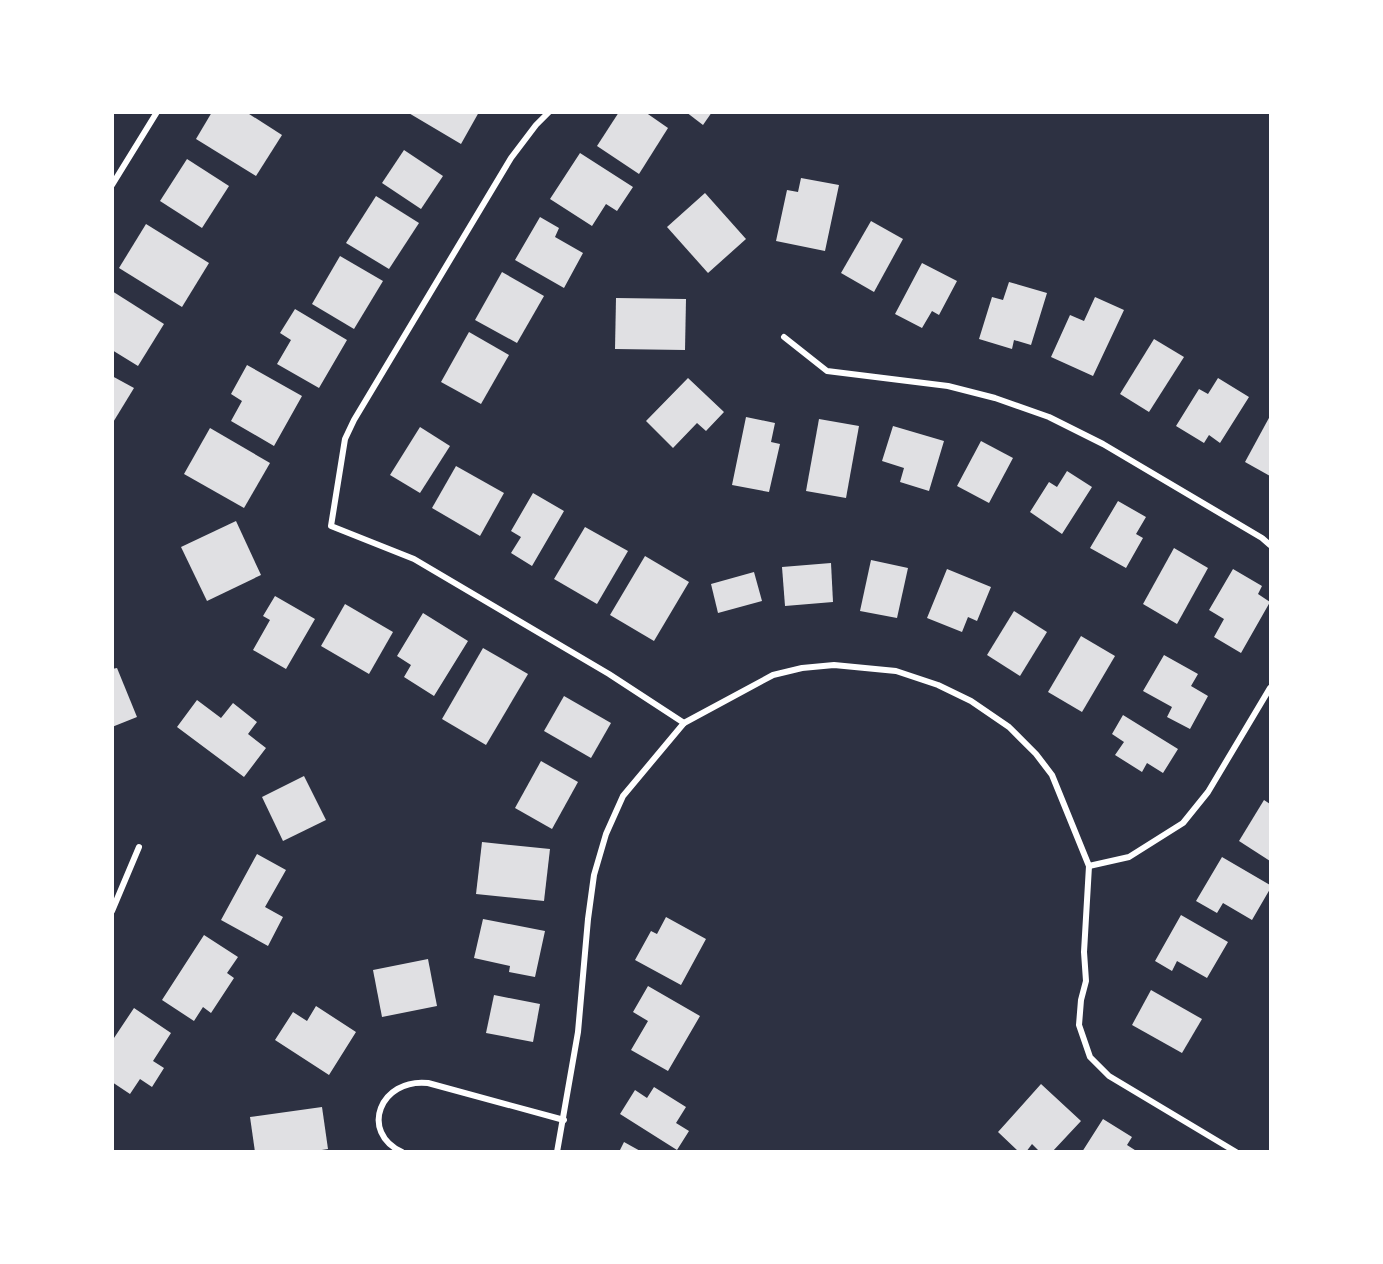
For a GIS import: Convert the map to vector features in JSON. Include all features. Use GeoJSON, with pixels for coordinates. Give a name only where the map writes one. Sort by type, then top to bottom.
{"type":"FeatureCollection","features":[{"type":"Feature","properties":{"kind":"street"},"geometry":{"type":"LineString","coordinates":[[112,185],[157,112]]}},
{"type":"Feature","properties":{"kind":"street"},"geometry":{"type":"LineString","coordinates":[[549,112],[511,158],[354,420],[345,439],[331,526],[414,559],[609,674],[684,723]]}},
{"type":"Feature","properties":{"kind":"street"},"geometry":{"type":"LineString","coordinates":[[784,337],[827,371],[948,386],[1049,417],[1103,444],[1262,538],[1270,545]]}},
{"type":"Feature","properties":{"kind":"street"},"geometry":{"type":"LineString","coordinates":[[557,1152],[578,1032],[593,886],[606,834],[623,796],[684,723],[772,675],[802,668],[834,665],[896,671],[915,676],[971,701],[1009,727],[1036,754],[1052,775],[1089,866],[1084,952],[1086,981],[1081,1000],[1079,1024],[1090,1057],[1109,1076],[1236,1152]]}},
{"type":"Feature","properties":{"kind":"street"},"geometry":{"type":"LineString","coordinates":[[1089,866],[1129,857],[1183,823],[1208,792],[1270,688]]}},
{"type":"Feature","properties":{"kind":"street"},"geometry":{"type":"LineString","coordinates":[[112,911],[139,847]]}},
{"type":"Feature","properties":{"kind":"street"},"geometry":{"type":"LineString","coordinates":[[402,1152],[384,1139],[379,1126],[379,1114],[392,1091],[402,1085],[415,1082],[428,1083],[564,1120]]}},
{"type":"Feature","properties":{"kind":"building"},"geometry":{"type":"Polygon","coordinates":[[[212,112],[246,112],[282,135],[256,176],[196,139],[212,112]]]}},
{"type":"Feature","properties":{"kind":"building"},"geometry":{"type":"Polygon","coordinates":[[[407,112],[479,112],[461,144],[407,112]]]}},
{"type":"Feature","properties":{"kind":"building"},"geometry":{"type":"Polygon","coordinates":[[[619,112],[645,112],[668,128],[639,174],[597,146],[619,112]]]}},
{"type":"Feature","properties":{"kind":"building"},"geometry":{"type":"Polygon","coordinates":[[[686,112],[712,112],[703,125],[686,112]]]}},
{"type":"Feature","properties":{"kind":"building"},"geometry":{"type":"Polygon","coordinates":[[[404,150],[443,176],[421,209],[382,183],[404,150]]]}},
{"type":"Feature","properties":{"kind":"building"},"geometry":{"type":"Polygon","coordinates":[[[580,153],[633,187],[617,211],[606,204],[592,226],[550,199],[580,153]]]}},
{"type":"Feature","properties":{"kind":"building"},"geometry":{"type":"Polygon","coordinates":[[[187,159],[229,186],[202,228],[160,201],[187,159]]]}},
{"type":"Feature","properties":{"kind":"building"},"geometry":{"type":"Polygon","coordinates":[[[801,178],[839,185],[825,251],[776,241],[787,190],[798,192],[801,178]]]}},
{"type":"Feature","properties":{"kind":"building"},"geometry":{"type":"Polygon","coordinates":[[[705,193],[746,239],[708,273],[667,227],[705,193]]]}},
{"type":"Feature","properties":{"kind":"building"},"geometry":{"type":"Polygon","coordinates":[[[376,196],[419,223],[389,269],[346,243],[376,196]]]}},
{"type":"Feature","properties":{"kind":"building"},"geometry":{"type":"Polygon","coordinates":[[[540,217],[559,228],[555,237],[583,253],[564,288],[515,260],[540,217]]]}},
{"type":"Feature","properties":{"kind":"building"},"geometry":{"type":"Polygon","coordinates":[[[871,221],[903,239],[874,292],[841,273],[871,221]]]}},
{"type":"Feature","properties":{"kind":"building"},"geometry":{"type":"Polygon","coordinates":[[[146,224],[209,263],[182,307],[119,268],[146,224]]]}},
{"type":"Feature","properties":{"kind":"building"},"geometry":{"type":"Polygon","coordinates":[[[340,256],[383,281],[354,329],[312,304],[340,256]]]}},
{"type":"Feature","properties":{"kind":"building"},"geometry":{"type":"Polygon","coordinates":[[[922,263],[957,281],[939,315],[932,311],[922,328],[895,314],[922,263]]]}},
{"type":"Feature","properties":{"kind":"building"},"geometry":{"type":"Polygon","coordinates":[[[502,272],[544,296],[517,343],[475,320],[502,272]]]}},
{"type":"Feature","properties":{"kind":"building"},"geometry":{"type":"Polygon","coordinates":[[[1009,282],[1047,293],[1031,345],[1014,340],[1012,349],[979,339],[992,297],[1003,300],[1009,282]]]}},
{"type":"Feature","properties":{"kind":"building"},"geometry":{"type":"Polygon","coordinates":[[[112,291],[164,324],[138,366],[112,350],[112,291]]]}},
{"type":"Feature","properties":{"kind":"building"},"geometry":{"type":"Polygon","coordinates":[[[1095,297],[1124,310],[1093,376],[1051,357],[1070,315],[1084,321],[1095,297]]]}},
{"type":"Feature","properties":{"kind":"building"},"geometry":{"type":"Polygon","coordinates":[[[616,298],[686,299],[685,350],[615,349],[616,298]]]}},
{"type":"Feature","properties":{"kind":"building"},"geometry":{"type":"Polygon","coordinates":[[[295,309],[347,340],[319,388],[277,364],[291,340],[280,333],[295,309]]]}},
{"type":"Feature","properties":{"kind":"building"},"geometry":{"type":"Polygon","coordinates":[[[469,332],[509,355],[481,404],[441,382],[469,332]]]}},
{"type":"Feature","properties":{"kind":"building"},"geometry":{"type":"Polygon","coordinates":[[[1154,339],[1184,357],[1149,412],[1120,394],[1154,339]]]}},
{"type":"Feature","properties":{"kind":"building"},"geometry":{"type":"Polygon","coordinates":[[[247,365],[302,396],[274,446],[231,421],[242,401],[231,394],[247,365]]]}},
{"type":"Feature","properties":{"kind":"building"},"geometry":{"type":"Polygon","coordinates":[[[112,376],[134,388],[112,424],[112,376]]]}},
{"type":"Feature","properties":{"kind":"building"},"geometry":{"type":"Polygon","coordinates":[[[688,378],[724,412],[706,431],[697,423],[673,448],[646,421],[688,378]]]}},
{"type":"Feature","properties":{"kind":"building"},"geometry":{"type":"Polygon","coordinates":[[[1218,378],[1249,397],[1220,443],[1209,435],[1204,443],[1176,426],[1199,389],[1208,394],[1218,378]]]}},
{"type":"Feature","properties":{"kind":"building"},"geometry":{"type":"Polygon","coordinates":[[[1270,416],[1270,476],[1245,462],[1270,416]]]}},
{"type":"Feature","properties":{"kind":"building"},"geometry":{"type":"Polygon","coordinates":[[[746,417],[775,423],[771,442],[780,444],[769,492],[732,485],[746,417]]]}},
{"type":"Feature","properties":{"kind":"building"},"geometry":{"type":"Polygon","coordinates":[[[819,419],[859,426],[846,498],[806,491],[819,419]]]}},
{"type":"Feature","properties":{"kind":"building"},"geometry":{"type":"Polygon","coordinates":[[[893,426],[944,441],[929,491],[900,482],[904,468],[882,461],[893,426]]]}},
{"type":"Feature","properties":{"kind":"building"},"geometry":{"type":"Polygon","coordinates":[[[420,427],[450,446],[420,493],[390,475],[420,427]]]}},
{"type":"Feature","properties":{"kind":"building"},"geometry":{"type":"Polygon","coordinates":[[[210,428],[270,463],[244,508],[184,474],[210,428]]]}},
{"type":"Feature","properties":{"kind":"building"},"geometry":{"type":"Polygon","coordinates":[[[981,441],[1013,458],[989,503],[957,486],[981,441]]]}},
{"type":"Feature","properties":{"kind":"building"},"geometry":{"type":"Polygon","coordinates":[[[456,466],[504,493],[480,536],[432,508],[456,466]]]}},
{"type":"Feature","properties":{"kind":"building"},"geometry":{"type":"Polygon","coordinates":[[[1067,471],[1092,487],[1062,534],[1030,512],[1049,482],[1057,487],[1067,471]]]}},
{"type":"Feature","properties":{"kind":"building"},"geometry":{"type":"Polygon","coordinates":[[[533,493],[564,511],[532,566],[511,553],[521,537],[511,531],[533,493]]]}},
{"type":"Feature","properties":{"kind":"building"},"geometry":{"type":"Polygon","coordinates":[[[1118,501],[1146,517],[1136,534],[1143,538],[1126,568],[1090,548],[1118,501]]]}},
{"type":"Feature","properties":{"kind":"building"},"geometry":{"type":"Polygon","coordinates":[[[236,521],[261,575],[207,601],[181,547],[236,521]]]}},
{"type":"Feature","properties":{"kind":"building"},"geometry":{"type":"Polygon","coordinates":[[[585,527],[628,551],[597,604],[554,579],[585,527]]]}},
{"type":"Feature","properties":{"kind":"building"},"geometry":{"type":"Polygon","coordinates":[[[1174,548],[1208,568],[1177,624],[1143,604],[1174,548]]]}},
{"type":"Feature","properties":{"kind":"building"},"geometry":{"type":"Polygon","coordinates":[[[645,556],[689,582],[654,641],[610,615],[645,556]]]}},
{"type":"Feature","properties":{"kind":"building"},"geometry":{"type":"Polygon","coordinates":[[[871,560],[908,568],[897,618],[860,611],[871,560]]]}},
{"type":"Feature","properties":{"kind":"building"},"geometry":{"type":"Polygon","coordinates":[[[831,563],[833,602],[785,606],[782,567],[831,563]]]}},
{"type":"Feature","properties":{"kind":"building"},"geometry":{"type":"Polygon","coordinates":[[[947,569],[991,587],[977,621],[968,617],[962,632],[927,618],[947,569]]]}},
{"type":"Feature","properties":{"kind":"building"},"geometry":{"type":"Polygon","coordinates":[[[1233,569],[1262,586],[1258,594],[1270,602],[1241,653],[1214,637],[1224,619],[1209,610],[1233,569]]]}},
{"type":"Feature","properties":{"kind":"building"},"geometry":{"type":"Polygon","coordinates":[[[754,572],[762,601],[718,613],[711,584],[754,572]]]}},
{"type":"Feature","properties":{"kind":"building"},"geometry":{"type":"Polygon","coordinates":[[[275,596],[315,619],[286,669],[253,650],[270,620],[263,616],[275,596]]]}},
{"type":"Feature","properties":{"kind":"building"},"geometry":{"type":"Polygon","coordinates":[[[345,604],[393,632],[369,674],[321,646],[345,604]]]}},
{"type":"Feature","properties":{"kind":"building"},"geometry":{"type":"Polygon","coordinates":[[[1014,611],[1047,632],[1020,676],[987,655],[1014,611]]]}},
{"type":"Feature","properties":{"kind":"building"},"geometry":{"type":"Polygon","coordinates":[[[423,613],[468,641],[434,696],[404,677],[411,665],[397,656],[423,613]]]}},
{"type":"Feature","properties":{"kind":"building"},"geometry":{"type":"Polygon","coordinates":[[[1081,636],[1115,656],[1082,712],[1048,692],[1081,636]]]}},
{"type":"Feature","properties":{"kind":"building"},"geometry":{"type":"Polygon","coordinates":[[[483,648],[528,674],[486,745],[442,719],[483,648]]]}},
{"type":"Feature","properties":{"kind":"building"},"geometry":{"type":"Polygon","coordinates":[[[1164,655],[1198,674],[1191,686],[1208,696],[1190,729],[1167,717],[1172,707],[1143,691],[1164,655]]]}},
{"type":"Feature","properties":{"kind":"building"},"geometry":{"type":"Polygon","coordinates":[[[117,668],[137,717],[112,727],[112,669],[117,668]]]}},
{"type":"Feature","properties":{"kind":"building"},"geometry":{"type":"Polygon","coordinates":[[[564,696],[611,723],[591,758],[544,731],[564,696]]]}},
{"type":"Feature","properties":{"kind":"building"},"geometry":{"type":"Polygon","coordinates":[[[197,700],[221,718],[233,703],[257,722],[248,734],[266,748],[244,777],[177,727],[197,700]]]}},
{"type":"Feature","properties":{"kind":"building"},"geometry":{"type":"Polygon","coordinates":[[[1123,715],[1178,749],[1163,773],[1147,763],[1142,772],[1115,755],[1124,742],[1112,734],[1123,715]]]}},
{"type":"Feature","properties":{"kind":"building"},"geometry":{"type":"Polygon","coordinates":[[[541,761],[578,782],[552,829],[515,808],[541,761]]]}},
{"type":"Feature","properties":{"kind":"building"},"geometry":{"type":"Polygon","coordinates":[[[304,776],[326,820],[283,841],[262,797],[304,776]]]}},
{"type":"Feature","properties":{"kind":"building"},"geometry":{"type":"Polygon","coordinates":[[[1264,800],[1270,804],[1270,861],[1239,841],[1264,800]]]}},
{"type":"Feature","properties":{"kind":"building"},"geometry":{"type":"Polygon","coordinates":[[[482,842],[550,849],[544,901],[476,894],[482,842]]]}},
{"type":"Feature","properties":{"kind":"building"},"geometry":{"type":"Polygon","coordinates":[[[257,854],[286,870],[265,907],[283,917],[268,946],[221,920],[257,854]]]}},
{"type":"Feature","properties":{"kind":"building"},"geometry":{"type":"Polygon","coordinates":[[[1222,857],[1270,885],[1270,889],[1252,920],[1223,903],[1217,913],[1196,901],[1222,857]]]}},
{"type":"Feature","properties":{"kind":"building"},"geometry":{"type":"Polygon","coordinates":[[[1181,915],[1228,942],[1207,978],[1177,961],[1172,971],[1155,961],[1181,915]]]}},
{"type":"Feature","properties":{"kind":"building"},"geometry":{"type":"Polygon","coordinates":[[[666,917],[706,939],[681,985],[635,960],[651,931],[657,934],[666,917]]]}},
{"type":"Feature","properties":{"kind":"building"},"geometry":{"type":"Polygon","coordinates":[[[483,919],[545,931],[535,977],[509,972],[510,966],[474,958],[483,919]]]}},
{"type":"Feature","properties":{"kind":"building"},"geometry":{"type":"Polygon","coordinates":[[[204,935],[238,957],[227,973],[234,978],[211,1013],[203,1007],[194,1021],[162,1000],[204,935]]]}},
{"type":"Feature","properties":{"kind":"building"},"geometry":{"type":"Polygon","coordinates":[[[428,959],[437,1006],[382,1017],[373,970],[428,959]]]}},
{"type":"Feature","properties":{"kind":"building"},"geometry":{"type":"Polygon","coordinates":[[[648,986],[700,1016],[668,1071],[631,1050],[648,1021],[633,1012],[648,986]]]}},
{"type":"Feature","properties":{"kind":"building"},"geometry":{"type":"Polygon","coordinates":[[[1151,990],[1202,1019],[1182,1053],[1132,1025],[1151,990]]]}},
{"type":"Feature","properties":{"kind":"building"},"geometry":{"type":"Polygon","coordinates":[[[494,995],[540,1004],[533,1042],[486,1033],[494,995]]]}},
{"type":"Feature","properties":{"kind":"building"},"geometry":{"type":"Polygon","coordinates":[[[316,1006],[356,1032],[329,1075],[275,1040],[293,1012],[307,1021],[316,1006]]]}},
{"type":"Feature","properties":{"kind":"building"},"geometry":{"type":"Polygon","coordinates":[[[134,1008],[171,1033],[153,1061],[164,1068],[152,1087],[140,1079],[130,1094],[112,1082],[112,1041],[134,1008]]]}},
{"type":"Feature","properties":{"kind":"building"},"geometry":{"type":"Polygon","coordinates":[[[1041,1084],[1081,1121],[1052,1152],[1040,1152],[1032,1144],[1026,1152],[1019,1152],[998,1132],[1041,1084]]]}},
{"type":"Feature","properties":{"kind":"building"},"geometry":{"type":"Polygon","coordinates":[[[654,1087],[686,1107],[676,1123],[689,1131],[677,1150],[620,1114],[635,1090],[647,1098],[654,1087]]]}},
{"type":"Feature","properties":{"kind":"building"},"geometry":{"type":"Polygon","coordinates":[[[322,1107],[328,1149],[309,1152],[255,1152],[250,1117],[322,1107]]]}},
{"type":"Feature","properties":{"kind":"building"},"geometry":{"type":"Polygon","coordinates":[[[1103,1119],[1132,1137],[1127,1145],[1138,1152],[1082,1152],[1103,1119]]]}},
{"type":"Feature","properties":{"kind":"building"},"geometry":{"type":"Polygon","coordinates":[[[624,1142],[642,1152],[619,1152],[624,1142]]]}}]}
